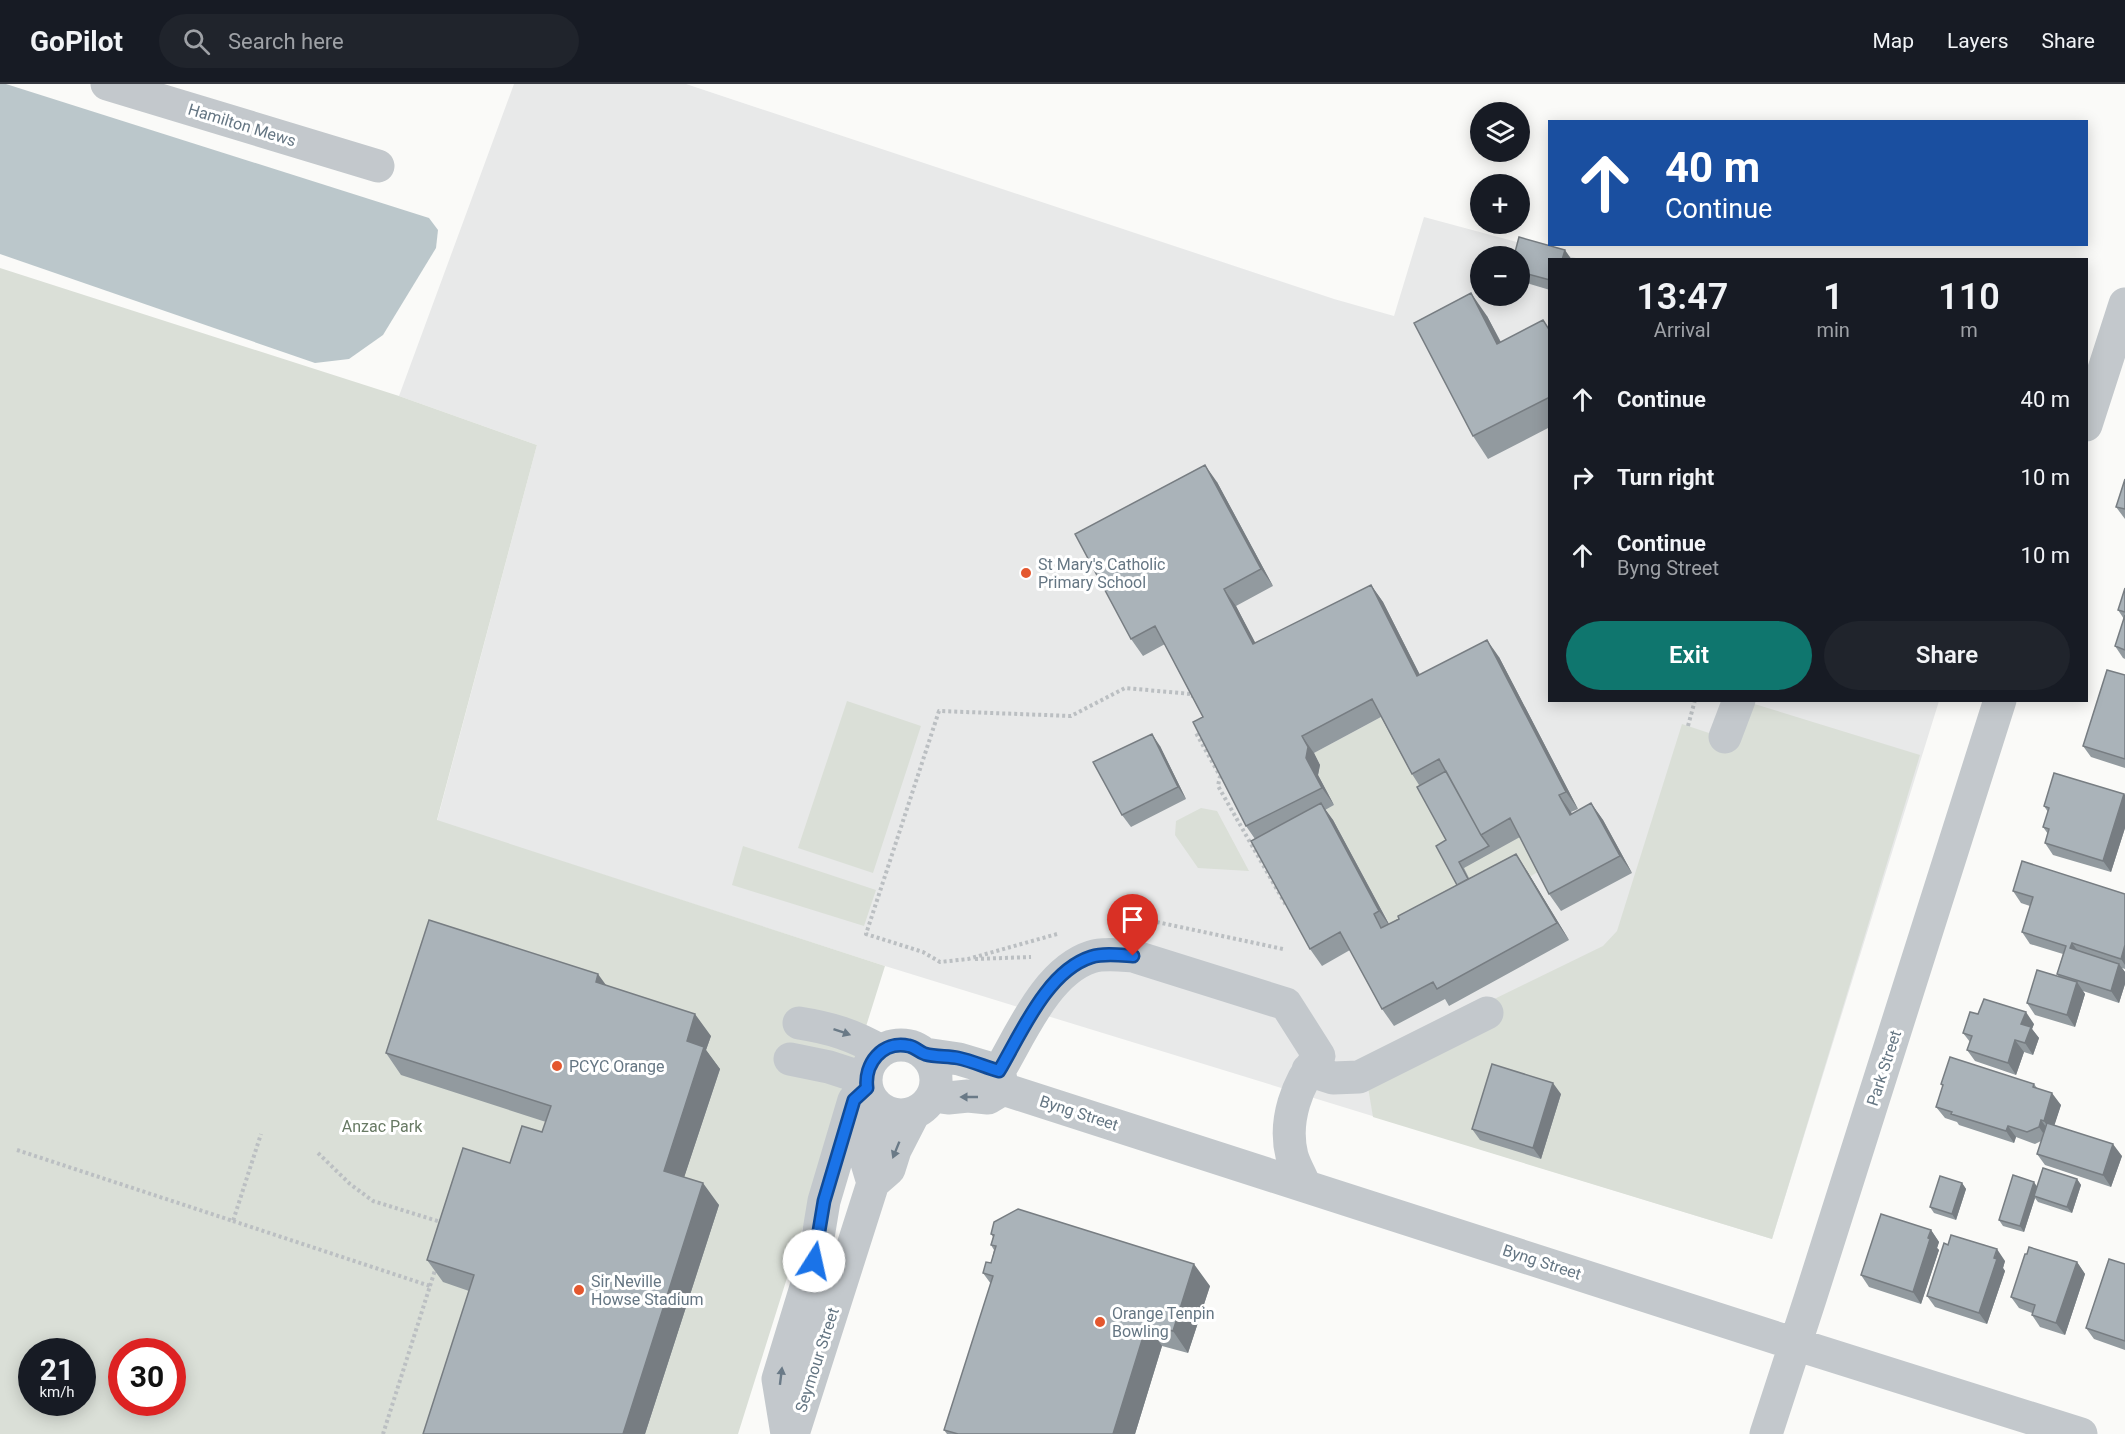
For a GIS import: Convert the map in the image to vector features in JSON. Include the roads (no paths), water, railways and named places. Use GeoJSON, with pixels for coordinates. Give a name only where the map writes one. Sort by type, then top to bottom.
{"type":"FeatureCollection","features":[{"type":"Feature","properties":{"kind":"street","name":"Hamilton Mews"},"geometry":{"type":"LineString","coordinates":[[107,84],[378,166]]}},
{"type":"Feature","properties":{"kind":"street"},"geometry":{"type":"LineString","coordinates":[[2088,420],[2125,304]]}},
{"type":"Feature","properties":{"kind":"street"},"geometry":{"type":"LineString","coordinates":[[1725,738],[1738,702]]}},
{"type":"Feature","properties":{"kind":"street","name":"Park Street"},"geometry":{"type":"LineString","coordinates":[[1766,1434],[1999,702]]}},
{"type":"Feature","properties":{"kind":"street"},"geometry":{"type":"LineString","coordinates":[[790,1059],[829,1067],[869,1090],[881,1109],[897,1115],[923,1104],[948,1098],[968,1096],[988,1098],[1001,1080],[1048,988],[1077,963],[1092,956],[1115,954],[1133,956],[1286,1004],[1319,1056],[1308,1070],[1295,1099],[1289,1136],[1293,1157],[1305,1186]]}},
{"type":"Feature","properties":{"kind":"street"},"geometry":{"type":"LineString","coordinates":[[1308,1070],[1333,1078],[1359,1077],[1487,1013]]}},
{"type":"Feature","properties":{"kind":"street"},"geometry":{"type":"LineString","coordinates":[[800,1023],[856,1037],[881,1051]]}},
{"type":"Feature","properties":{"kind":"street"},"geometry":{"type":"LineString","coordinates":[[869,1090],[868,1068],[881,1051],[899,1045],[917,1049],[925,1054],[935,1069],[936,1078],[923,1104]]}},
{"type":"Feature","properties":{"kind":"street","name":"Byng Street"},"geometry":{"type":"LineString","coordinates":[[925,1054],[959,1059],[1001,1080],[1305,1186],[2081,1434]]}},
{"type":"Feature","properties":{"kind":"street","name":"Seymour Street"},"geometry":{"type":"LineString","coordinates":[[869,1090],[867,1163],[873,1183]]}},
{"type":"Feature","properties":{"kind":"street","name":"Seymour Street"},"geometry":{"type":"LineString","coordinates":[[787,1434],[778,1379],[814,1261],[824,1201],[854,1100],[869,1090]]}},
{"type":"Feature","properties":{"kind":"street","name":"Seymour Street"},"geometry":{"type":"LineString","coordinates":[[793,1434],[873,1183],[889,1170],[895,1150],[923,1104]]}},
{"type":"Feature","properties":{"kind":"place","name":"St Mary's Catholic Primary School"},"geometry":{"type":"Point","coordinates":[1026,573]}},
{"type":"Feature","properties":{"kind":"place","name":"PCYC Orange"},"geometry":{"type":"Point","coordinates":[557,1066]}},
{"type":"Feature","properties":{"kind":"place","name":"Sir Neville Howse Stadium"},"geometry":{"type":"Point","coordinates":[579,1290]}},
{"type":"Feature","properties":{"kind":"place","name":"Orange Tenpin Bowling"},"geometry":{"type":"Point","coordinates":[1100,1322]}},
{"type":"Feature","properties":{"kind":"park label","name":"Anzac Park"},"geometry":{"type":"Point","coordinates":[382,1126]}}]}
